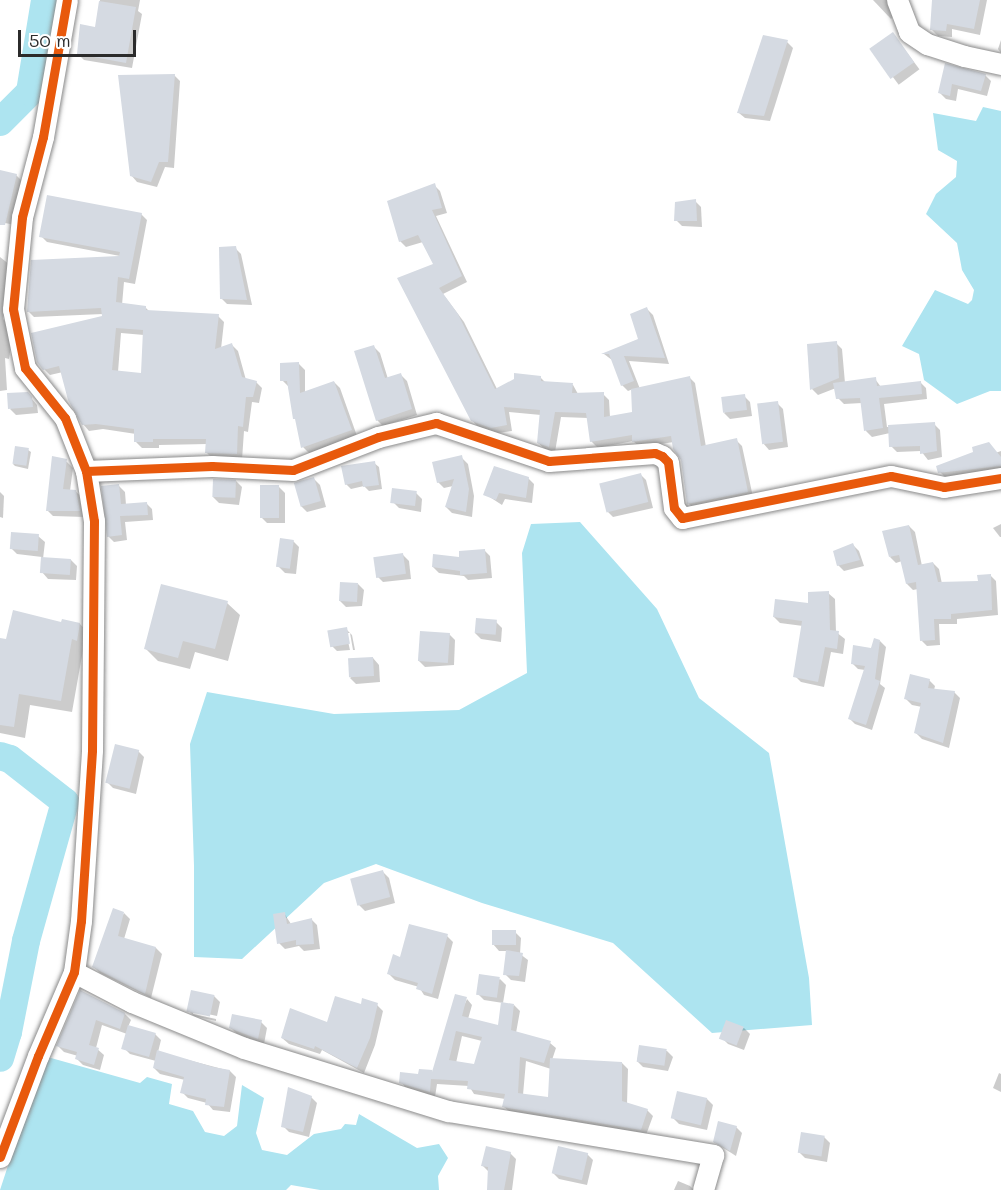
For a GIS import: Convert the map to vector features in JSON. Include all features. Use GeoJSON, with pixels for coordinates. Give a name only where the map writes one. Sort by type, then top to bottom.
{"type":"FeatureCollection","features":[{"type":"Feature","properties":{"kind":"street"},"geometry":{"type":"LineString","coordinates":[[0,1157],[38,1056],[74,972],[81,921],[93,750],[94,521],[86,471],[65,418],[25,368],[14,309],[22,217],[44,137],[67,0]]}},
{"type":"Feature","properties":{"kind":"street"},"geometry":{"type":"LineString","coordinates":[[897,0],[909,32],[927,44],[964,56],[1001,64]]}},
{"type":"Feature","properties":{"kind":"street"},"geometry":{"type":"LineString","coordinates":[[86,471],[212,466],[293,470],[378,437],[436,423],[549,461],[655,453],[668,462],[674,508],[682,518],[891,477],[944,488],[1001,478]]}},
{"type":"Feature","properties":{"kind":"street"},"geometry":{"type":"LineString","coordinates":[[74,972],[132,1002],[244,1048],[448,1111],[712,1155],[703,1190]]}},
{"type":"Feature","properties":{"kind":"water"},"geometry":{"type":"Polygon","coordinates":[[[983,107],[1001,111],[1001,391],[990,391],[957,404],[924,380],[919,354],[902,346],[935,290],[968,304],[972,300],[974,290],[962,270],[957,243],[926,214],[936,194],[956,177],[957,161],[938,150],[933,113],[976,121],[983,107]]]}},
{"type":"Feature","properties":{"kind":"water"},"geometry":{"type":"Polygon","coordinates":[[[580,522],[657,609],[699,698],[769,753],[809,978],[812,1025],[712,1033],[613,943],[482,903],[376,864],[324,883],[242,959],[194,957],[190,744],[207,692],[334,714],[459,710],[527,673],[522,553],[531,524],[580,522]]]}},
{"type":"Feature","properties":{"kind":"water"},"geometry":{"type":"Polygon","coordinates":[[[44,1056],[140,1083],[147,1077],[172,1084],[169,1104],[193,1111],[205,1132],[224,1136],[237,1126],[242,1085],[264,1098],[256,1133],[262,1150],[287,1155],[314,1134],[341,1129],[345,1124],[356,1125],[359,1114],[417,1148],[439,1144],[448,1158],[438,1176],[439,1190],[320,1190],[291,1185],[286,1190],[0,1190],[44,1056]]]}},
{"type":"Feature","properties":{"kind":"building"},"geometry":{"type":"Polygon","coordinates":[[[932,0],[980,0],[974,29],[947,24],[946,31],[930,30],[932,0]]]}},
{"type":"Feature","properties":{"kind":"building"},"geometry":{"type":"Polygon","coordinates":[[[99,1],[136,7],[126,63],[77,54],[80,24],[95,27],[99,1]]]}},
{"type":"Feature","properties":{"kind":"building"},"geometry":{"type":"Polygon","coordinates":[[[893,32],[914,62],[890,79],[869,49],[893,32]]]}},
{"type":"Feature","properties":{"kind":"building"},"geometry":{"type":"Polygon","coordinates":[[[763,35],[788,40],[764,116],[737,113],[763,35]]]}},
{"type":"Feature","properties":{"kind":"building"},"geometry":{"type":"Polygon","coordinates":[[[945,63],[986,74],[981,91],[952,84],[950,96],[938,93],[945,63]]]}},
{"type":"Feature","properties":{"kind":"building"},"geometry":{"type":"Polygon","coordinates":[[[175,74],[168,162],[159,162],[151,182],[130,176],[118,75],[175,74]]]}},
{"type":"Feature","properties":{"kind":"building"},"geometry":{"type":"Polygon","coordinates":[[[0,170],[17,174],[5,225],[0,225],[0,170]]]}},
{"type":"Feature","properties":{"kind":"building"},"geometry":{"type":"Polygon","coordinates":[[[435,183],[442,208],[432,210],[462,276],[439,288],[458,314],[495,389],[514,379],[514,373],[541,376],[541,381],[573,383],[572,393],[604,392],[604,417],[632,412],[631,389],[690,376],[701,446],[737,438],[748,492],[687,504],[681,460],[673,449],[671,436],[632,442],[632,435],[590,442],[586,413],[555,412],[549,447],[537,443],[540,410],[504,407],[507,425],[491,428],[471,421],[397,278],[433,264],[418,235],[399,242],[387,201],[435,183]]]}},
{"type":"Feature","properties":{"kind":"building"},"geometry":{"type":"Polygon","coordinates":[[[47,195],[142,213],[129,279],[118,277],[116,302],[146,306],[146,310],[219,314],[215,349],[232,343],[242,377],[257,381],[253,397],[246,397],[243,427],[238,426],[237,454],[205,453],[206,439],[153,439],[153,442],[134,442],[134,429],[96,424],[82,425],[68,400],[59,366],[43,370],[37,362],[31,333],[102,316],[101,308],[27,312],[31,260],[119,256],[120,252],[39,237],[47,195]],[[116,328],[112,370],[141,373],[143,330],[116,328]]]}},
{"type":"Feature","properties":{"kind":"building"},"geometry":{"type":"Polygon","coordinates":[[[696,199],[697,221],[674,221],[675,202],[696,199]]]}},
{"type":"Feature","properties":{"kind":"building"},"geometry":{"type":"Polygon","coordinates":[[[236,246],[247,300],[220,299],[219,247],[236,246]]]}},
{"type":"Feature","properties":{"kind":"building"},"geometry":{"type":"Polygon","coordinates":[[[647,307],[665,358],[624,356],[634,381],[621,386],[609,354],[601,354],[638,339],[630,314],[647,307]]]}},
{"type":"Feature","properties":{"kind":"building"},"geometry":{"type":"Polygon","coordinates":[[[837,341],[839,378],[810,390],[807,344],[837,341]]]}},
{"type":"Feature","properties":{"kind":"building"},"geometry":{"type":"Polygon","coordinates":[[[374,345],[385,378],[401,373],[412,409],[376,421],[354,351],[374,345]]]}},
{"type":"Feature","properties":{"kind":"building"},"geometry":{"type":"Polygon","coordinates":[[[299,362],[300,393],[334,381],[352,430],[301,448],[295,419],[293,419],[287,381],[280,381],[280,363],[299,362]]]}},
{"type":"Feature","properties":{"kind":"building"},"geometry":{"type":"Polygon","coordinates":[[[876,377],[877,386],[921,381],[922,394],[879,398],[883,428],[864,431],[860,398],[836,399],[833,383],[876,377]]]}},
{"type":"Feature","properties":{"kind":"building"},"geometry":{"type":"Polygon","coordinates":[[[28,392],[32,397],[33,407],[8,409],[7,393],[28,392]]]}},
{"type":"Feature","properties":{"kind":"building"},"geometry":{"type":"Polygon","coordinates":[[[745,394],[747,410],[723,413],[721,397],[745,394]]]}},
{"type":"Feature","properties":{"kind":"building"},"geometry":{"type":"Polygon","coordinates":[[[778,401],[783,442],[762,444],[757,404],[778,401]]]}},
{"type":"Feature","properties":{"kind":"building"},"geometry":{"type":"Polygon","coordinates":[[[935,422],[937,451],[920,454],[920,446],[889,447],[888,425],[935,422]]]}},
{"type":"Feature","properties":{"kind":"building"},"geometry":{"type":"Polygon","coordinates":[[[989,442],[1001,457],[1001,466],[938,473],[936,466],[973,452],[972,447],[989,442]]]}},
{"type":"Feature","properties":{"kind":"building"},"geometry":{"type":"Polygon","coordinates":[[[15,446],[29,448],[26,466],[12,464],[15,446]]]}},
{"type":"Feature","properties":{"kind":"building"},"geometry":{"type":"Polygon","coordinates":[[[462,455],[469,489],[466,512],[445,507],[454,479],[437,483],[432,462],[462,455]]]}},
{"type":"Feature","properties":{"kind":"building"},"geometry":{"type":"Polygon","coordinates":[[[52,456],[67,459],[63,489],[76,490],[80,511],[46,511],[52,456]]]}},
{"type":"Feature","properties":{"kind":"building"},"geometry":{"type":"Polygon","coordinates":[[[375,461],[379,485],[363,487],[362,481],[345,485],[341,466],[375,461]]]}},
{"type":"Feature","properties":{"kind":"building"},"geometry":{"type":"Polygon","coordinates":[[[494,466],[529,477],[526,498],[499,493],[496,500],[483,495],[494,466]]]}},
{"type":"Feature","properties":{"kind":"building"},"geometry":{"type":"Polygon","coordinates":[[[641,473],[648,502],[607,513],[599,483],[641,473]]]}},
{"type":"Feature","properties":{"kind":"building"},"geometry":{"type":"Polygon","coordinates":[[[314,477],[321,501],[301,507],[294,483],[314,477]]]}},
{"type":"Feature","properties":{"kind":"building"},"geometry":{"type":"Polygon","coordinates":[[[213,479],[236,480],[235,498],[212,497],[213,479]]]}},
{"type":"Feature","properties":{"kind":"building"},"geometry":{"type":"Polygon","coordinates":[[[119,484],[121,504],[147,502],[148,515],[120,516],[122,535],[107,537],[101,486],[119,484]]]}},
{"type":"Feature","properties":{"kind":"building"},"geometry":{"type":"Polygon","coordinates":[[[260,485],[279,485],[279,518],[260,518],[260,485]]]}},
{"type":"Feature","properties":{"kind":"building"},"geometry":{"type":"Polygon","coordinates":[[[392,488],[417,491],[415,506],[390,503],[392,488]]]}},
{"type":"Feature","properties":{"kind":"building"},"geometry":{"type":"Polygon","coordinates":[[[909,525],[918,565],[933,562],[938,582],[978,581],[977,575],[991,574],[992,610],[951,614],[951,619],[934,619],[935,640],[920,641],[916,582],[906,584],[899,555],[889,557],[882,531],[909,525]]]}},
{"type":"Feature","properties":{"kind":"building"},"geometry":{"type":"Polygon","coordinates":[[[11,532],[39,534],[38,551],[10,549],[11,532]]]}},
{"type":"Feature","properties":{"kind":"building"},"geometry":{"type":"Polygon","coordinates":[[[280,538],[294,540],[290,569],[276,567],[280,538]]]}},
{"type":"Feature","properties":{"kind":"building"},"geometry":{"type":"Polygon","coordinates":[[[853,543],[860,560],[837,566],[833,551],[853,543]]]}},
{"type":"Feature","properties":{"kind":"building"},"geometry":{"type":"Polygon","coordinates":[[[485,549],[487,573],[460,575],[460,571],[432,567],[433,554],[459,557],[459,551],[485,549]]]}},
{"type":"Feature","properties":{"kind":"building"},"geometry":{"type":"Polygon","coordinates":[[[403,553],[406,574],[376,578],[373,557],[403,553]]]}},
{"type":"Feature","properties":{"kind":"building"},"geometry":{"type":"Polygon","coordinates":[[[41,557],[71,559],[70,575],[40,573],[41,557]]]}},
{"type":"Feature","properties":{"kind":"building"},"geometry":{"type":"Polygon","coordinates":[[[340,582],[358,583],[357,602],[339,601],[340,582]]]}},
{"type":"Feature","properties":{"kind":"building"},"geometry":{"type":"Polygon","coordinates":[[[161,584],[228,601],[215,649],[183,641],[178,658],[144,649],[161,584]]]}},
{"type":"Feature","properties":{"kind":"building"},"geometry":{"type":"Polygon","coordinates":[[[829,591],[830,630],[839,631],[837,649],[825,647],[818,682],[793,677],[802,621],[773,617],[775,599],[808,603],[808,592],[829,591]]]}},
{"type":"Feature","properties":{"kind":"building"},"geometry":{"type":"Polygon","coordinates":[[[13,610],[61,622],[62,619],[80,623],[77,641],[72,639],[61,701],[19,694],[14,727],[0,725],[0,638],[6,639],[13,610]]]}},
{"type":"Feature","properties":{"kind":"building"},"geometry":{"type":"Polygon","coordinates":[[[476,618],[497,620],[496,635],[475,633],[476,618]]]}},
{"type":"Feature","properties":{"kind":"building"},"geometry":{"type":"Polygon","coordinates":[[[347,627],[350,644],[330,647],[327,630],[347,627]]]}},
{"type":"Feature","properties":{"kind":"building"},"geometry":{"type":"Polygon","coordinates":[[[420,631],[450,633],[448,663],[418,661],[420,631]]]}},
{"type":"Feature","properties":{"kind":"building"},"geometry":{"type":"Polygon","coordinates":[[[874,638],[880,640],[875,679],[880,681],[866,725],[848,719],[865,666],[851,664],[853,645],[871,648],[874,638]]]}},
{"type":"Feature","properties":{"kind":"building"},"geometry":{"type":"Polygon","coordinates":[[[373,657],[374,676],[349,677],[348,658],[373,657]]]}},
{"type":"Feature","properties":{"kind":"building"},"geometry":{"type":"Polygon","coordinates":[[[910,674],[930,679],[928,688],[955,691],[943,743],[914,733],[921,703],[904,699],[910,674]]]}},
{"type":"Feature","properties":{"kind":"building"},"geometry":{"type":"Polygon","coordinates":[[[115,744],[139,750],[130,789],[105,783],[115,744]]]}},
{"type":"Feature","properties":{"kind":"building"},"geometry":{"type":"Polygon","coordinates":[[[383,870],[390,897],[357,906],[350,879],[383,870]]]}},
{"type":"Feature","properties":{"kind":"building"},"geometry":{"type":"Polygon","coordinates":[[[113,908],[124,912],[118,936],[156,947],[145,994],[92,967],[113,908]]]}},
{"type":"Feature","properties":{"kind":"building"},"geometry":{"type":"Polygon","coordinates":[[[285,912],[287,924],[312,918],[314,944],[296,945],[296,940],[277,944],[273,914],[285,912]]]}},
{"type":"Feature","properties":{"kind":"building"},"geometry":{"type":"Polygon","coordinates":[[[409,924],[448,934],[432,994],[416,989],[418,983],[387,974],[393,954],[400,957],[409,924]]]}},
{"type":"Feature","properties":{"kind":"building"},"geometry":{"type":"Polygon","coordinates":[[[492,930],[516,930],[516,945],[492,945],[492,930]]]}},
{"type":"Feature","properties":{"kind":"building"},"geometry":{"type":"Polygon","coordinates":[[[506,950],[523,953],[519,976],[503,975],[506,950]]]}},
{"type":"Feature","properties":{"kind":"building"},"geometry":{"type":"Polygon","coordinates":[[[479,974],[500,977],[497,998],[476,995],[479,974]]]}},
{"type":"Feature","properties":{"kind":"building"},"geometry":{"type":"Polygon","coordinates":[[[80,990],[125,1013],[120,1029],[96,1020],[89,1045],[99,1048],[94,1065],[75,1059],[77,1052],[56,1046],[80,990]]]}},
{"type":"Feature","properties":{"kind":"building"},"geometry":{"type":"Polygon","coordinates":[[[191,990],[214,995],[210,1017],[186,1012],[191,990]]]}},
{"type":"Feature","properties":{"kind":"building"},"geometry":{"type":"Polygon","coordinates":[[[455,994],[467,997],[462,1016],[498,1025],[501,1002],[514,1004],[511,1030],[551,1041],[544,1063],[520,1057],[518,1093],[548,1097],[550,1058],[622,1062],[622,1101],[648,1109],[641,1130],[502,1107],[505,1094],[467,1089],[468,1081],[431,1079],[430,1092],[399,1083],[400,1072],[418,1074],[419,1069],[433,1070],[455,994]],[[456,1031],[449,1060],[474,1064],[482,1037],[456,1031]]]}},
{"type":"Feature","properties":{"kind":"building"},"geometry":{"type":"Polygon","coordinates":[[[335,996],[361,1004],[362,998],[378,1003],[370,1038],[357,1068],[315,1046],[314,1049],[281,1038],[290,1008],[327,1022],[335,996]]]}},
{"type":"Feature","properties":{"kind":"building"},"geometry":{"type":"Polygon","coordinates":[[[232,1014],[262,1020],[258,1039],[229,1028],[232,1014]]]}},
{"type":"Feature","properties":{"kind":"building"},"geometry":{"type":"Polygon","coordinates":[[[726,1020],[744,1027],[737,1045],[719,1039],[726,1020]]]}},
{"type":"Feature","properties":{"kind":"building"},"geometry":{"type":"Polygon","coordinates":[[[128,1025],[156,1033],[149,1057],[121,1049],[128,1025]]]}},
{"type":"Feature","properties":{"kind":"building"},"geometry":{"type":"Polygon","coordinates":[[[639,1045],[667,1049],[664,1066],[637,1062],[639,1045]]]}},
{"type":"Feature","properties":{"kind":"building"},"geometry":{"type":"Polygon","coordinates":[[[157,1050],[230,1070],[224,1107],[205,1105],[206,1099],[180,1093],[184,1077],[153,1068],[157,1050]]]}},
{"type":"Feature","properties":{"kind":"building"},"geometry":{"type":"Polygon","coordinates":[[[288,1087],[312,1096],[303,1132],[281,1127],[288,1087]]]}},
{"type":"Feature","properties":{"kind":"building"},"geometry":{"type":"Polygon","coordinates":[[[677,1091],[707,1098],[701,1125],[671,1118],[677,1091]]]}},
{"type":"Feature","properties":{"kind":"building"},"geometry":{"type":"Polygon","coordinates":[[[718,1121],[737,1126],[730,1151],[713,1142],[718,1121]]]}},
{"type":"Feature","properties":{"kind":"building"},"geometry":{"type":"Polygon","coordinates":[[[801,1132],[825,1136],[821,1156],[798,1153],[801,1132]]]}},
{"type":"Feature","properties":{"kind":"building"},"geometry":{"type":"Polygon","coordinates":[[[486,1146],[511,1152],[504,1190],[487,1190],[488,1167],[481,1166],[486,1146]]]}},
{"type":"Feature","properties":{"kind":"building"},"geometry":{"type":"Polygon","coordinates":[[[558,1146],[588,1153],[582,1180],[552,1173],[558,1146]]]}},
{"type":"Feature","properties":{"kind":"waterway"},"geometry":{"type":"LineString","coordinates":[[0,122],[30,92],[45,0]]}},
{"type":"Feature","properties":{"kind":"waterway"},"geometry":{"type":"LineString","coordinates":[[0,756],[10,759],[65,802],[26,941],[8,1032],[0,1058]]}},
{"type":"Feature","properties":{"kind":"cycle path"},"geometry":{"type":"LineString","coordinates":[[0,1157],[38,1056],[74,972],[81,921],[92,750],[94,521],[86,471],[65,418],[25,368],[13,309],[22,217],[43,137],[67,0]]}},
{"type":"Feature","properties":{"kind":"cycle path"},"geometry":{"type":"LineString","coordinates":[[86,471],[212,466],[293,470],[378,437],[436,423],[549,461],[655,453],[668,462],[674,508],[682,518],[891,476],[944,487],[1001,478]]}}]}
